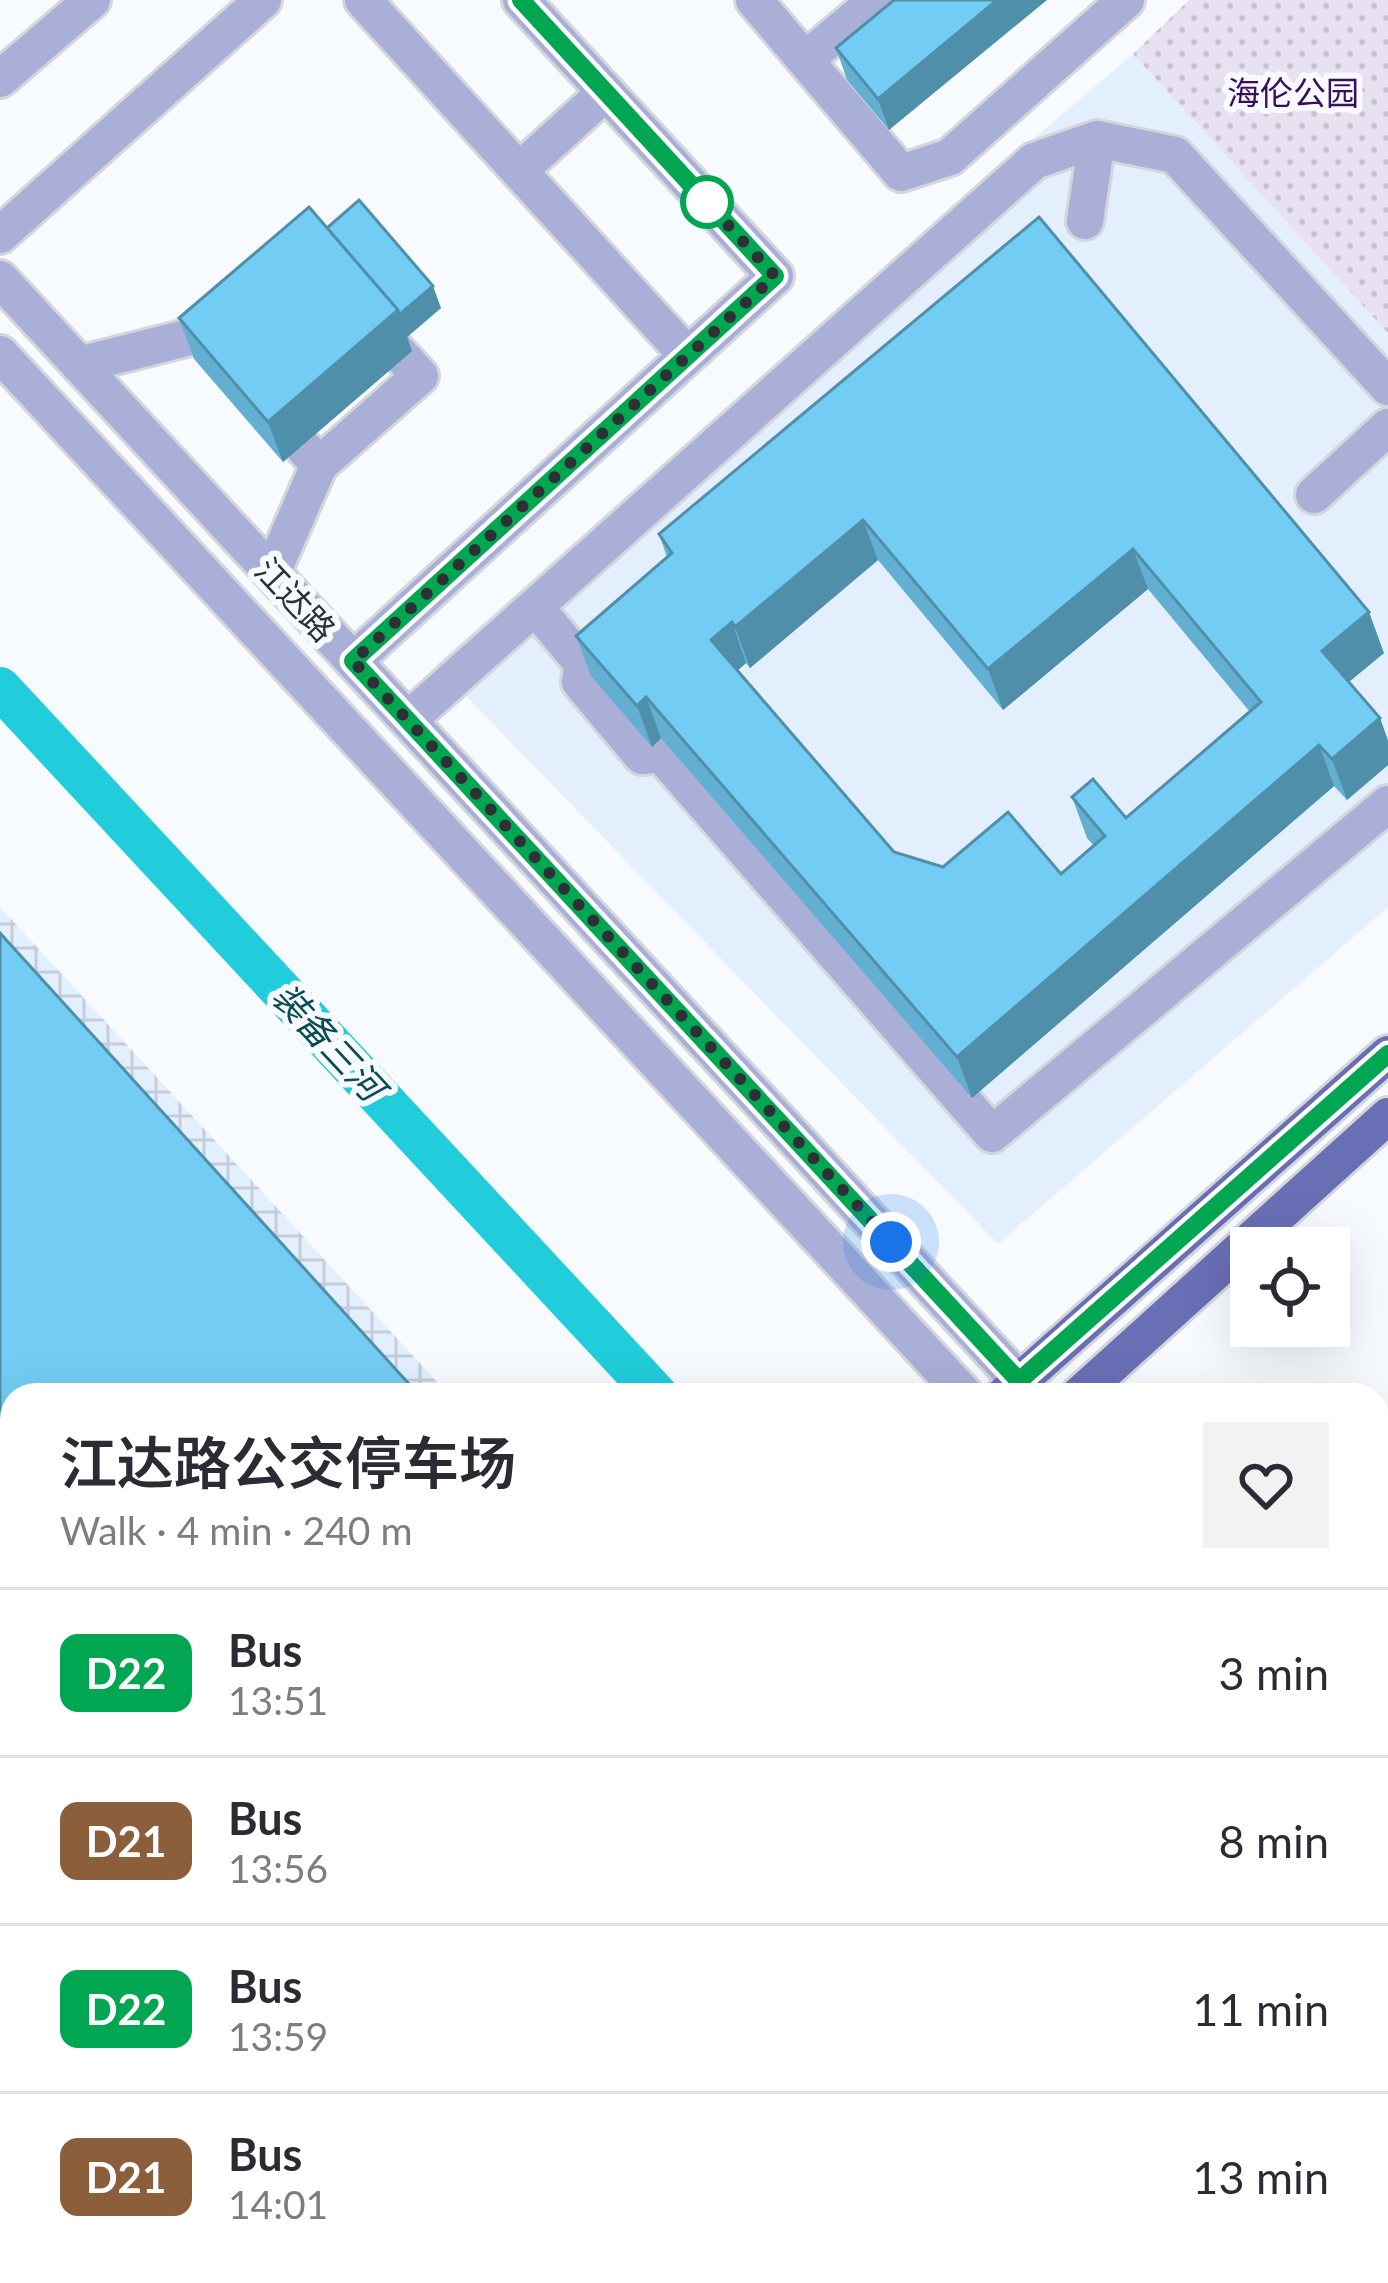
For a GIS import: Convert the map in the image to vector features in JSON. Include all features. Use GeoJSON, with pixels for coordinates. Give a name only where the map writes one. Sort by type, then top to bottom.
{"type":"FeatureCollection","features":[{"type":"Feature","properties":{"kind":"main road"},"geometry":{"type":"LineString","coordinates":[[1026,1383],[1388,1054]]}},
{"type":"Feature","properties":{"kind":"main road"},"geometry":{"type":"LineString","coordinates":[[1092,1383],[1388,1116]]}},
{"type":"Feature","properties":{"kind":"street"},"geometry":{"type":"LineString","coordinates":[[0,79],[92,0]]}},
{"type":"Feature","properties":{"kind":"street"},"geometry":{"type":"LineString","coordinates":[[0,235],[263,0]]}},
{"type":"Feature","properties":{"kind":"street"},"geometry":{"type":"LineString","coordinates":[[363,0],[687,355]]}},
{"type":"Feature","properties":{"kind":"street"},"geometry":{"type":"LineString","coordinates":[[353,661],[775,276],[521,0]]}},
{"type":"Feature","properties":{"kind":"street"},"geometry":{"type":"LineString","coordinates":[[754,0],[901,173],[950,157],[1126,0]]}},
{"type":"Feature","properties":{"kind":"street"},"geometry":{"type":"LineString","coordinates":[[805,60],[877,0]]}},
{"type":"Feature","properties":{"kind":"street"},"geometry":{"type":"LineString","coordinates":[[519,171],[606,92]]}},
{"type":"Feature","properties":{"kind":"street"},"geometry":{"type":"LineString","coordinates":[[1084,221],[1097,139]]}},
{"type":"Feature","properties":{"kind":"street"},"geometry":{"type":"LineString","coordinates":[[408,720],[1034,161],[1097,139],[1174,155],[1388,387]]}},
{"type":"Feature","properties":{"kind":"street","name":"江达路"},"geometry":{"type":"LineString","coordinates":[[0,279],[1012,1383]]}},
{"type":"Feature","properties":{"kind":"street"},"geometry":{"type":"LineString","coordinates":[[272,573],[319,465],[420,376],[346,296]]}},
{"type":"Feature","properties":{"kind":"street"},"geometry":{"type":"LineString","coordinates":[[79,364],[202,334],[233,308]]}},
{"type":"Feature","properties":{"kind":"street"},"geometry":{"type":"LineString","coordinates":[[202,334],[246,383]]}},
{"type":"Feature","properties":{"kind":"street","name":"江达路"},"geometry":{"type":"LineString","coordinates":[[0,354],[954,1383]]}},
{"type":"Feature","properties":{"kind":"street"},"geometry":{"type":"LineString","coordinates":[[362,369],[391,401]]}},
{"type":"Feature","properties":{"kind":"street"},"geometry":{"type":"LineString","coordinates":[[320,405],[349,437]]}},
{"type":"Feature","properties":{"kind":"street"},"geometry":{"type":"LineString","coordinates":[[275,416],[319,465]]}},
{"type":"Feature","properties":{"kind":"street"},"geometry":{"type":"LineString","coordinates":[[1314,495],[1388,427]]}},
{"type":"Feature","properties":{"kind":"street"},"geometry":{"type":"LineString","coordinates":[[536,608],[582,663],[580,682],[642,756],[661,754],[992,1134],[1388,804]]}},
{"type":"Feature","properties":{"kind":"shaded area"},"geometry":{"type":"Polygon","coordinates":[[[1133,54],[1388,333],[1388,907],[998,1244],[436,665],[895,257],[1133,54]]]}},
{"type":"Feature","properties":{"kind":"shaded area"},"geometry":{"type":"Polygon","coordinates":[[[0,907],[438,1383],[0,1383],[0,907]]]}},
{"type":"Feature","properties":{"kind":"green space","name":"海伦公园"},"geometry":{"type":"Polygon","coordinates":[[[1189,0],[1388,0],[1388,333],[1133,54],[1189,0]]]}},
{"type":"Feature","properties":{"kind":"building"},"geometry":{"type":"Polygon","coordinates":[[[894,0],[997,0],[878,99],[836,48],[894,0]]]}},
{"type":"Feature","properties":{"kind":"building"},"geometry":{"type":"Polygon","coordinates":[[[359,200],[433,286],[399,315],[327,228],[359,200]]]}},
{"type":"Feature","properties":{"kind":"building"},"geometry":{"type":"Polygon","coordinates":[[[309,207],[398,310],[268,422],[179,318],[309,207]]]}},
{"type":"Feature","properties":{"kind":"building"},"geometry":{"type":"Polygon","coordinates":[[[1039,217],[1369,612],[1322,651],[1380,718],[1332,759],[1319,745],[957,1057],[646,697],[637,706],[576,636],[672,553],[659,534],[1039,217]],[[863,520],[735,627],[732,622],[711,640],[894,852],[943,867],[1008,812],[1061,874],[1105,836],[1072,797],[1093,779],[1126,818],[1261,702],[1133,549],[988,669],[863,520]]]}},
{"type":"Feature","properties":{"kind":"building"},"geometry":{"type":"Polygon","coordinates":[[[0,933],[408,1383],[0,1383],[0,933]]]}},
{"type":"Feature","properties":{"kind":"waterway","name":"装备三河"},"geometry":{"type":"LineString","coordinates":[[0,688],[646,1383]]}},
{"type":"Feature","properties":{"kind":"bus line","name":"D22"},"geometry":{"type":"LineString","coordinates":[[521,0],[775,276],[353,661],[1019,1381],[1388,1054]]}},
{"type":"Feature","properties":{"kind":"route"},"geometry":{"type":"LineString","coordinates":[[707,202],[703,198],[775,276],[353,661],[891,1242]]}}]}
